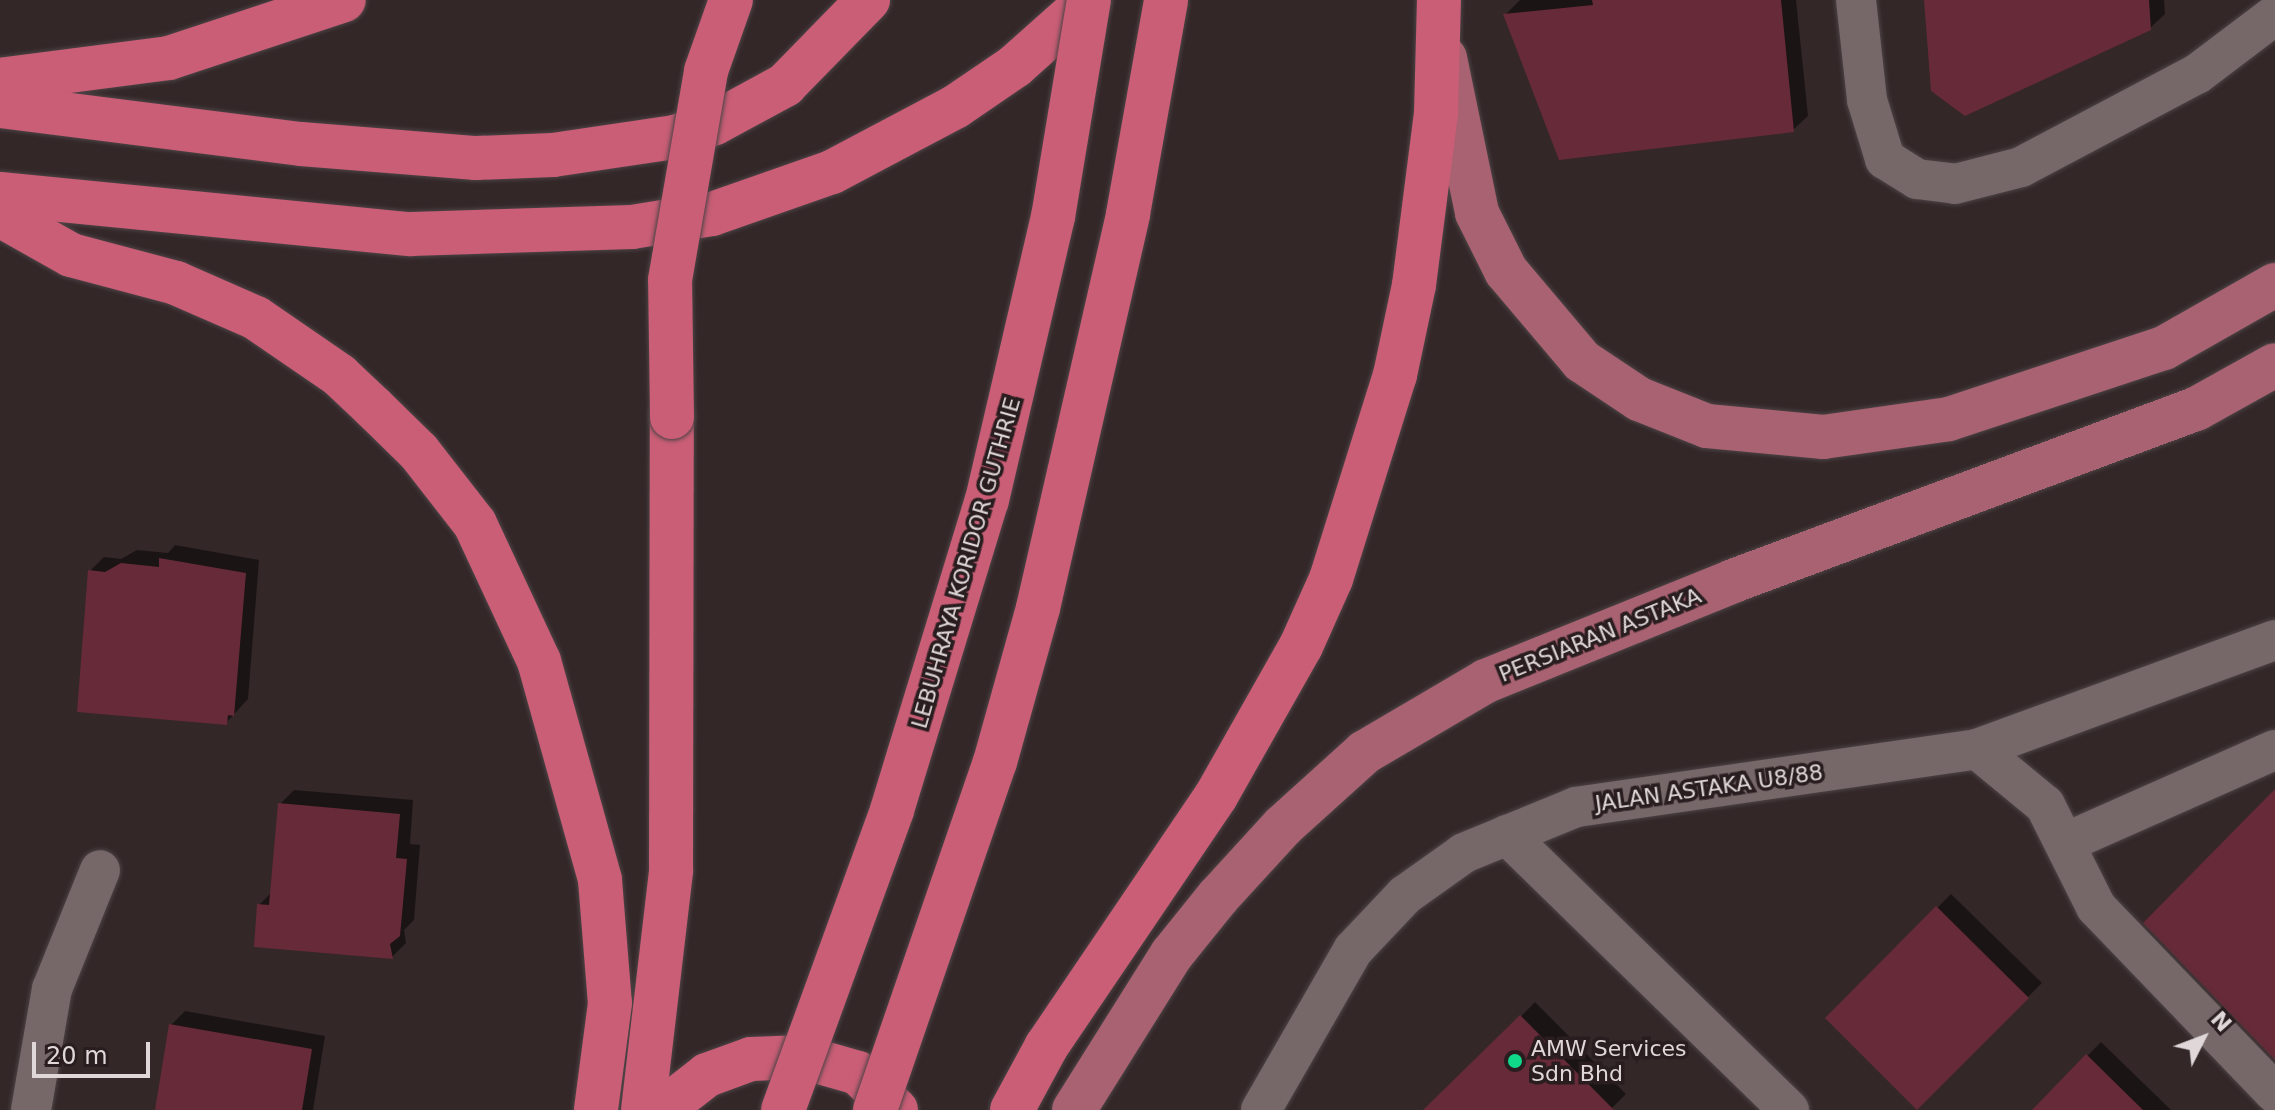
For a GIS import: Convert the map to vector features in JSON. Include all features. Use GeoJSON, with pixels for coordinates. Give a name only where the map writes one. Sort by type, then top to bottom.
{"type":"FeatureCollection","features":[{"type":"Feature","properties":{"kind":"highway"},"geometry":{"type":"LineString","coordinates":[[0,80],[169,58],[344,0]]}},
{"type":"Feature","properties":{"kind":"highway"},"geometry":{"type":"LineString","coordinates":[[643,1110],[671,870],[674,249],[706,71],[731,0]]}},
{"type":"Feature","properties":{"kind":"highway"},"geometry":{"type":"LineString","coordinates":[[0,106],[301,144],[476,158],[553,155],[675,137],[715,123],[785,85],[868,0]]}},
{"type":"Feature","properties":{"kind":"highway"},"geometry":{"type":"LineString","coordinates":[[0,194],[411,234],[632,227],[712,214],[832,172],[955,107],[1015,66],[1089,0]]}},
{"type":"Feature","properties":{"kind":"highway","name":"LEBUHRAYA KORIDOR GUTHRIE"},"geometry":{"type":"LineString","coordinates":[[783,1110],[892,810],[987,500],[1053,217],[1089,0]]}},
{"type":"Feature","properties":{"kind":"highway"},"geometry":{"type":"LineString","coordinates":[[875,1110],[995,762],[1038,608],[1128,214],[1166,0]]}},
{"type":"Feature","properties":{"kind":"highway"},"geometry":{"type":"LineString","coordinates":[[1012,1110],[1046,1047],[1216,796],[1301,646],[1331,579],[1395,375],[1414,285],[1436,113],[1439,14]]}},
{"type":"Feature","properties":{"kind":"highway"},"geometry":{"type":"LineString","coordinates":[[0,215],[71,255],[176,283],[256,318],[362,396],[419,452],[475,524],[539,661],[600,880],[610,1003],[596,1110]]}},
{"type":"Feature","properties":{"kind":"highway"},"geometry":{"type":"LineString","coordinates":[[662,1110],[707,1075],[751,1059],[802,1057],[858,1073],[896,1110]]}},
{"type":"Feature","properties":{"kind":"main road"},"geometry":{"type":"LineString","coordinates":[[1439,14],[1477,213],[1506,271],[1582,361],[1639,399],[1707,426],[1823,437],[1949,419],[2164,348],[2275,285]]}},
{"type":"Feature","properties":{"kind":"main road","name":"PERSIARAN ASTAKA"},"geometry":{"type":"LineString","coordinates":[[1074,1110],[1172,954],[1218,897],[1283,826],[1365,752],[1486,681],[1733,581],[2196,409],[2275,365]]}},
{"type":"Feature","properties":{"kind":"street"},"geometry":{"type":"LineString","coordinates":[[1856,0],[1867,100],[1885,159],[1917,179],[1955,184],[2021,167],[2170,88],[2275,15]]}},
{"type":"Feature","properties":{"kind":"street","name":"JALAN ASTAKA U8/88"},"geometry":{"type":"LineString","coordinates":[[1261,1110],[1353,950],[1405,895],[1464,853],[1576,807],[1977,749],[2275,640]]}},
{"type":"Feature","properties":{"kind":"street"},"geometry":{"type":"LineString","coordinates":[[1977,749],[2045,805],[2067,842],[2096,907],[2275,1093]]}},
{"type":"Feature","properties":{"kind":"street"},"geometry":{"type":"LineString","coordinates":[[2067,842],[2275,750]]}},
{"type":"Feature","properties":{"kind":"street"},"geometry":{"type":"LineString","coordinates":[[1507,835],[1789,1110]]}},
{"type":"Feature","properties":{"kind":"street"},"geometry":{"type":"LineString","coordinates":[[31,1110],[52,989],[100,870]]}},
{"type":"Feature","properties":{"kind":"building"},"geometry":{"type":"Polygon","coordinates":[[[1592,0],[1781,0],[1794,132],[1559,160],[1503,14],[1593,5],[1592,0]]]}},
{"type":"Feature","properties":{"kind":"building"},"geometry":{"type":"Polygon","coordinates":[[[1924,0],[2149,0],[2151,30],[1965,116],[1931,91],[1924,0]]]}},
{"type":"Feature","properties":{"kind":"building"},"geometry":{"type":"Polygon","coordinates":[[[159,558],[246,573],[234,716],[228,715],[227,725],[77,712],[88,570],[105,572],[121,563],[159,567],[159,558]]]}},
{"type":"Feature","properties":{"kind":"building"},"geometry":{"type":"Polygon","coordinates":[[[2275,789],[2275,1060],[2143,923],[2275,789]]]}},
{"type":"Feature","properties":{"kind":"building"},"geometry":{"type":"Polygon","coordinates":[[[278,803],[400,814],[396,858],[407,859],[400,936],[390,944],[393,959],[254,947],[257,904],[269,905],[278,803]]]}},
{"type":"Feature","properties":{"kind":"building"},"geometry":{"type":"Polygon","coordinates":[[[1936,906],[2029,998],[1917,1110],[1825,1018],[1936,906]]]}},
{"type":"Feature","properties":{"kind":"building","name":"AMW Services Sdn Bhd"},"geometry":{"type":"Polygon","coordinates":[[[1520,1015],[1614,1110],[1423,1110],[1520,1015]]]}},
{"type":"Feature","properties":{"kind":"building"},"geometry":{"type":"Polygon","coordinates":[[[169,1024],[312,1049],[302,1110],[155,1110],[169,1024]]]}},
{"type":"Feature","properties":{"kind":"building"},"geometry":{"type":"Polygon","coordinates":[[[2086,1054],[2143,1110],[2032,1110],[2086,1054]]]}},
{"type":"Feature","properties":{"kind":"place","name":"AMW Services Sdn Bhd"},"geometry":{"type":"Point","coordinates":[1515,1061]}}]}
